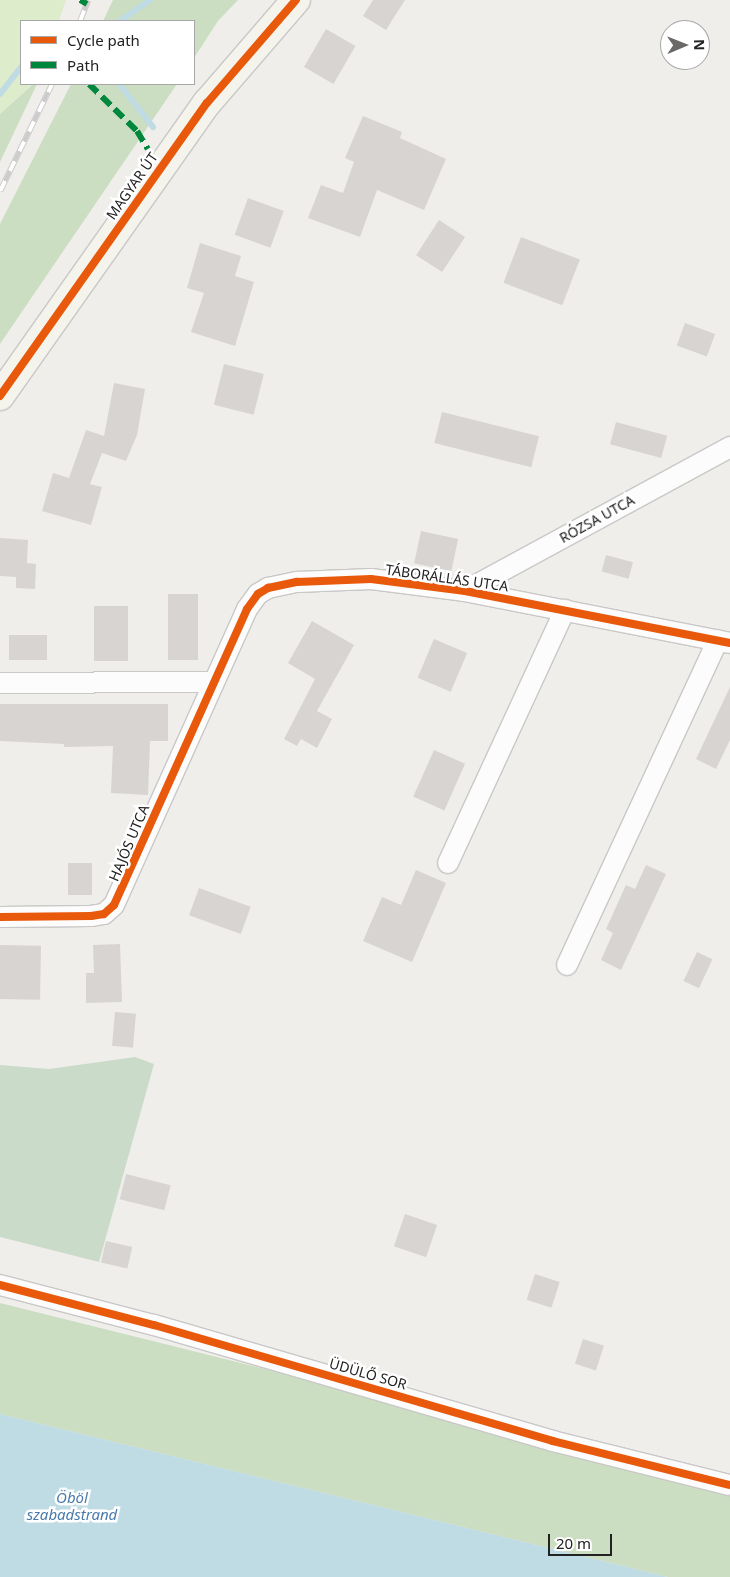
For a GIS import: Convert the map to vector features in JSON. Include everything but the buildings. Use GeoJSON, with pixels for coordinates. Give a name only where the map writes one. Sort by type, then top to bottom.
{"type":"FeatureCollection","features":[{"type":"Feature","properties":{"kind":"street","name":"MAGYAR ÚT"},"geometry":{"type":"LineString","coordinates":[[0,396],[207,103],[296,0]]}},
{"type":"Feature","properties":{"kind":"street","name":"RÓZSA UTCA"},"geometry":{"type":"LineString","coordinates":[[465,592],[730,447]]}},
{"type":"Feature","properties":{"kind":"street","name":"TÁBORÁLLÁS UTCA"},"geometry":{"type":"LineString","coordinates":[[212,682],[247,609],[258,594],[268,588],[296,582],[371,579],[465,592],[724,642]]}},
{"type":"Feature","properties":{"kind":"street"},"geometry":{"type":"LineString","coordinates":[[448,863],[566,610]]}},
{"type":"Feature","properties":{"kind":"street"},"geometry":{"type":"LineString","coordinates":[[568,965],[724,642]]}},
{"type":"Feature","properties":{"kind":"street"},"geometry":{"type":"LineString","coordinates":[[0,683],[212,682]]}},
{"type":"Feature","properties":{"kind":"street","name":"HAJÓS UTCA"},"geometry":{"type":"LineString","coordinates":[[0,916],[90,916],[104,914],[114,905],[212,682]]}},
{"type":"Feature","properties":{"kind":"street","name":"ÜDÜLŐ SOR"},"geometry":{"type":"LineString","coordinates":[[0,1285],[154,1326],[552,1441],[730,1485]]}},
{"type":"Feature","properties":{"kind":"green space"},"geometry":{"type":"Polygon","coordinates":[[[0,0],[66,0],[59,20],[20,20],[20,85],[31,85],[0,114],[0,0]]]}},
{"type":"Feature","properties":{"kind":"green space"},"geometry":{"type":"Polygon","coordinates":[[[113,0],[238,0],[218,21],[195,56],[195,20],[103,20],[113,0]]]}},
{"type":"Feature","properties":{"kind":"green space"},"geometry":{"type":"Polygon","coordinates":[[[32,85],[37,85],[0,162],[0,114],[32,85]]]}},
{"type":"Feature","properties":{"kind":"green space"},"geometry":{"type":"Polygon","coordinates":[[[70,85],[176,85],[0,344],[0,224],[70,85]]]}},
{"type":"Feature","properties":{"kind":"green space"},"geometry":{"type":"Polygon","coordinates":[[[135,1057],[154,1064],[99,1262],[0,1237],[0,1065],[49,1069],[135,1057]]]}},
{"type":"Feature","properties":{"kind":"green space"},"geometry":{"type":"Polygon","coordinates":[[[0,1303],[730,1485],[730,1577],[668,1577],[0,1414],[0,1303]]]}},
{"type":"Feature","properties":{"kind":"water","name":"Öböl szabadstrand"},"geometry":{"type":"Polygon","coordinates":[[[0,1414],[668,1577],[0,1577],[0,1414]]]}},
{"type":"Feature","properties":{"kind":"waterway"},"geometry":{"type":"LineString","coordinates":[[121,20],[150,0]]}},
{"type":"Feature","properties":{"kind":"waterway"},"geometry":{"type":"LineString","coordinates":[[0,94],[20,68]]}},
{"type":"Feature","properties":{"kind":"waterway"},"geometry":{"type":"LineString","coordinates":[[120,85],[153,127]]}},
{"type":"Feature","properties":{"kind":"railway"},"geometry":{"type":"LineString","coordinates":[[80,20],[88,0]]}},
{"type":"Feature","properties":{"kind":"railway"},"geometry":{"type":"LineString","coordinates":[[0,191],[52,85]]}},
{"type":"Feature","properties":{"kind":"marked path"},"geometry":{"type":"LineString","coordinates":[[80,0],[87,4]]}},
{"type":"Feature","properties":{"kind":"marked path"},"geometry":{"type":"LineString","coordinates":[[90,85],[137,131],[148,149]]}},
{"type":"Feature","properties":{"kind":"cycle path"},"geometry":{"type":"LineString","coordinates":[[0,396],[207,103],[296,0]]}},
{"type":"Feature","properties":{"kind":"cycle path"},"geometry":{"type":"LineString","coordinates":[[0,917],[91,916],[104,914],[114,905],[247,609],[258,594],[268,588],[297,582],[371,579],[465,591],[730,643]]}},
{"type":"Feature","properties":{"kind":"cycle path"},"geometry":{"type":"LineString","coordinates":[[0,1285],[154,1325],[553,1441],[730,1485]]}}]}
